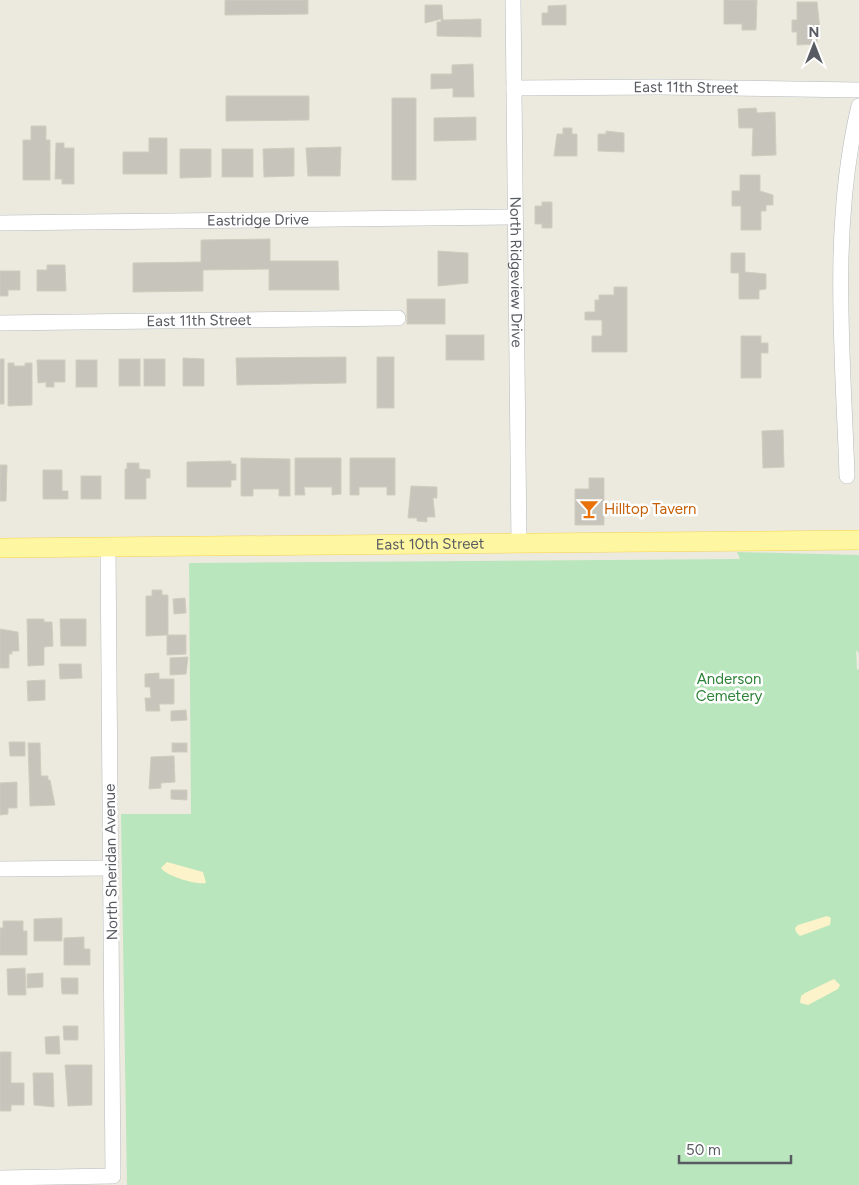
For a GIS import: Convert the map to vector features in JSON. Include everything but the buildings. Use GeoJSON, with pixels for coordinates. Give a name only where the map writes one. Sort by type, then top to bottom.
{"type":"FeatureCollection","features":[{"type":"Feature","properties":{"kind":"main road","name":"East 10th Street"},"geometry":{"type":"LineString","coordinates":[[0,548],[858,540]]}},
{"type":"Feature","properties":{"kind":"street","name":"North Ridgeview Drive"},"geometry":{"type":"LineString","coordinates":[[513,0],[519,544]]}},
{"type":"Feature","properties":{"kind":"street","name":"East 11th Street"},"geometry":{"type":"LineString","coordinates":[[514,88],[659,87],[859,90]]}},
{"type":"Feature","properties":{"kind":"street"},"geometry":{"type":"LineString","coordinates":[[847,476],[841,250],[847,175],[859,106]]}},
{"type":"Feature","properties":{"kind":"street","name":"Eastridge Drive"},"geometry":{"type":"LineString","coordinates":[[0,223],[515,217]]}},
{"type":"Feature","properties":{"kind":"street","name":"East 11th Street"},"geometry":{"type":"LineString","coordinates":[[0,323],[398,318]]}},
{"type":"Feature","properties":{"kind":"street","name":"North Sheridan Avenue"},"geometry":{"type":"LineString","coordinates":[[0,1178],[114,1176],[108,548]]}},
{"type":"Feature","properties":{"kind":"street"},"geometry":{"type":"LineString","coordinates":[[0,869],[111,868]]}},
{"type":"Feature","properties":{"kind":"green space","name":"Anderson Cemetery"},"geometry":{"type":"Polygon","coordinates":[[[737,552],[859,555],[859,653],[856,650],[857,670],[859,669],[859,1185],[127,1185],[121,814],[191,814],[189,563],[740,559],[737,552]]]}},
{"type":"Feature","properties":{"kind":"sand"},"geometry":{"type":"Polygon","coordinates":[[[167,862],[203,872],[206,883],[189,881],[169,874],[161,868],[167,862]]]}},
{"type":"Feature","properties":{"kind":"sand"},"geometry":{"type":"Polygon","coordinates":[[[827,916],[831,918],[830,925],[800,936],[796,932],[795,928],[798,925],[827,916]]]}},
{"type":"Feature","properties":{"kind":"sand"},"geometry":{"type":"Polygon","coordinates":[[[834,979],[840,985],[838,989],[808,1005],[800,1003],[801,996],[805,993],[834,979]]]}},
{"type":"Feature","properties":{"kind":"place","name":"Hilltop Tavern"},"geometry":{"type":"Point","coordinates":[589,509]}}]}
